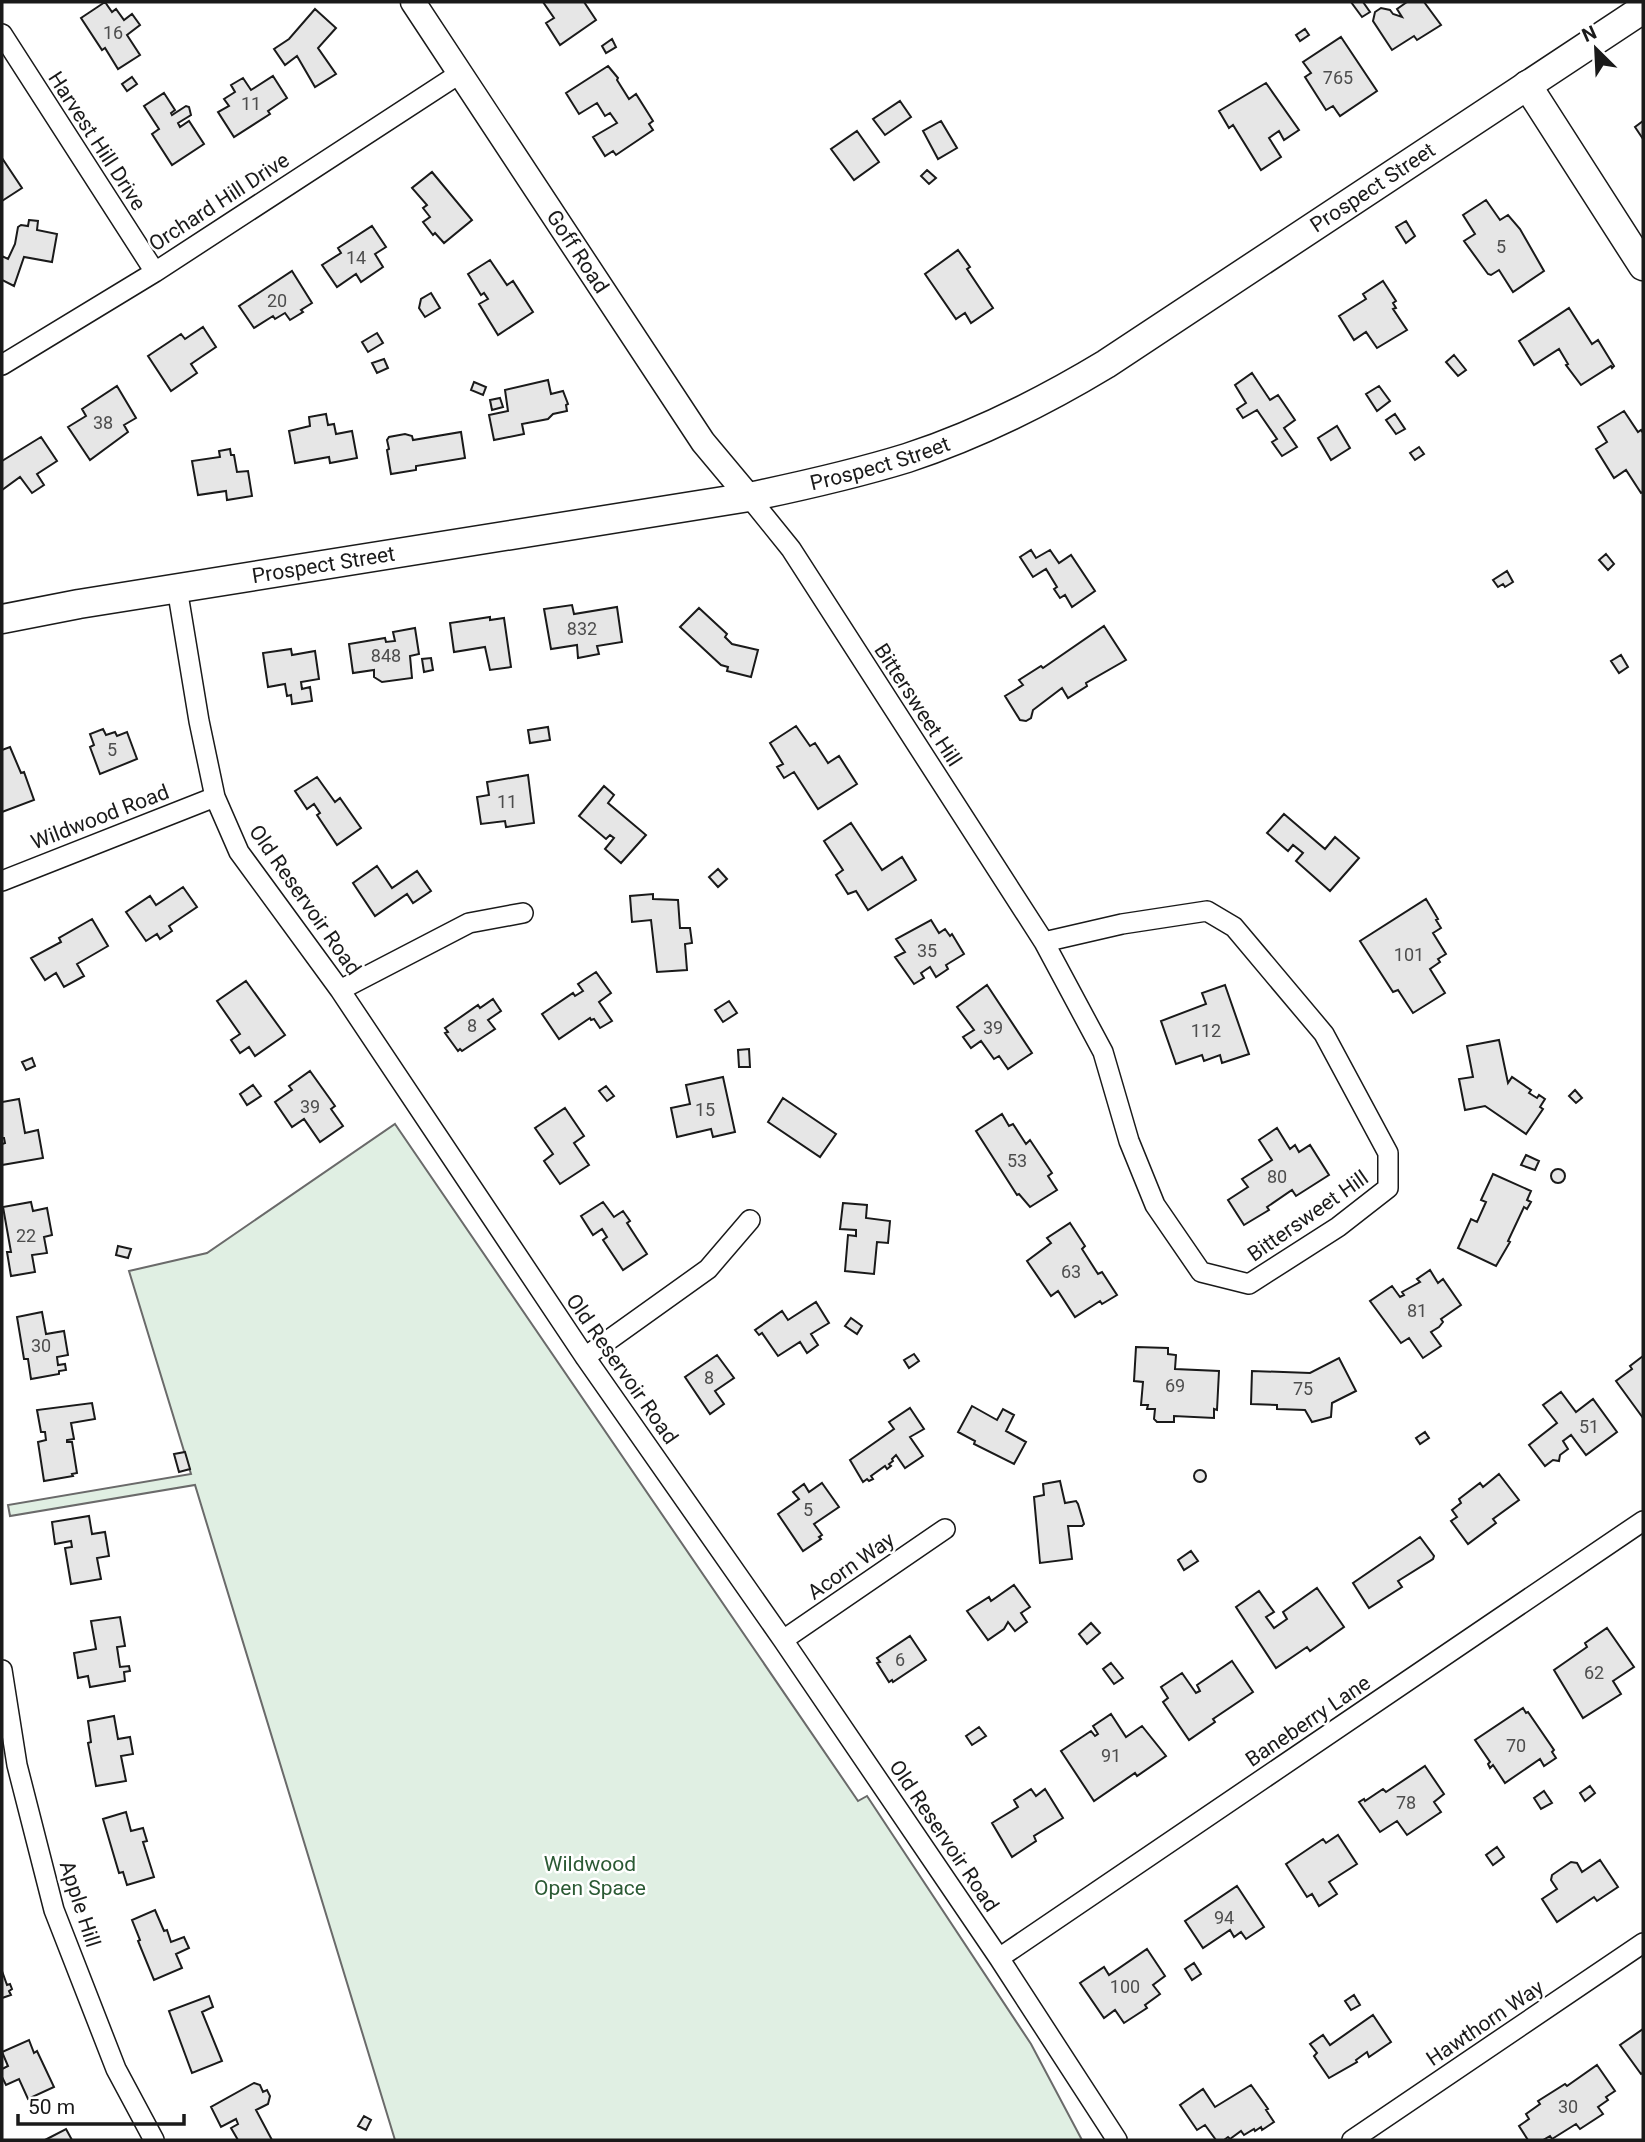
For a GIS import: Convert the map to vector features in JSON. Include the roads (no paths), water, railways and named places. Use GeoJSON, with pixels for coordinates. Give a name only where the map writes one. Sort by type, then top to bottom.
{"type":"FeatureCollection","features":[{"type":"Feature","properties":{"kind":"main road","name":"Prospect Street"},"geometry":{"type":"LineString","coordinates":[[2,619],[79,604],[750,496],[819,482],[946,444],[1028,409],[1145,340],[1643,9]]}},
{"type":"Feature","properties":{"kind":"main road"},"geometry":{"type":"LineString","coordinates":[[1527,85],[1643,266]]}},
{"type":"Feature","properties":{"kind":"street","name":"Goff Road"},"geometry":{"type":"LineString","coordinates":[[412,2],[703,442],[718,463],[750,496]]}},
{"type":"Feature","properties":{"kind":"street","name":"Harvest Hill Drive"},"geometry":{"type":"LineString","coordinates":[[2,34],[155,272]]}},
{"type":"Feature","properties":{"kind":"street","name":"Orchard Hill Drive"},"geometry":{"type":"LineString","coordinates":[[2,365],[155,272],[459,74]]}},
{"type":"Feature","properties":{"kind":"street","name":"Bittersweet Hill"},"geometry":{"type":"LineString","coordinates":[[750,496],[791,549],[1044,942],[1103,1052],[1129,1141],[1155,1205],[1201,1272],[1249,1284],[1338,1227],[1388,1188],[1388,1153],[1324,1034],[1234,927],[1207,911],[1122,924],[1044,942]]}},
{"type":"Feature","properties":{"kind":"street","name":"Old Reservoir Road"},"geometry":{"type":"LineString","coordinates":[[177,588],[199,721],[215,797],[239,852],[340,990],[584,1357],[783,1640],[999,1958],[1117,2140]]}},
{"type":"Feature","properties":{"kind":"street","name":"Wildwood Road"},"geometry":{"type":"LineString","coordinates":[[2,881],[215,797]]}},
{"type":"Feature","properties":{"kind":"street"},"geometry":{"type":"LineString","coordinates":[[340,990],[469,923],[523,913]]}},
{"type":"Feature","properties":{"kind":"street"},"geometry":{"type":"LineString","coordinates":[[584,1357],[708,1269],[750,1220]]}},
{"type":"Feature","properties":{"kind":"street","name":"Baneberry Lane"},"geometry":{"type":"LineString","coordinates":[[999,1958],[1643,1521]]}},
{"type":"Feature","properties":{"kind":"street","name":"Acorn Way"},"geometry":{"type":"LineString","coordinates":[[783,1640],[945,1529]]}},
{"type":"Feature","properties":{"kind":"street","name":"Apple Hill"},"geometry":{"type":"LineString","coordinates":[[2,1670],[17,1765],[54,1910],[116,2069],[154,2140]]}},
{"type":"Feature","properties":{"kind":"street","name":"Hawthorn Way"},"geometry":{"type":"LineString","coordinates":[[1352,2140],[1643,1944]]}},
{"type":"Feature","properties":{"kind":"park label","name":"Wildwood Open Space"},"geometry":{"type":"Point","coordinates":[590,1876]}}]}
